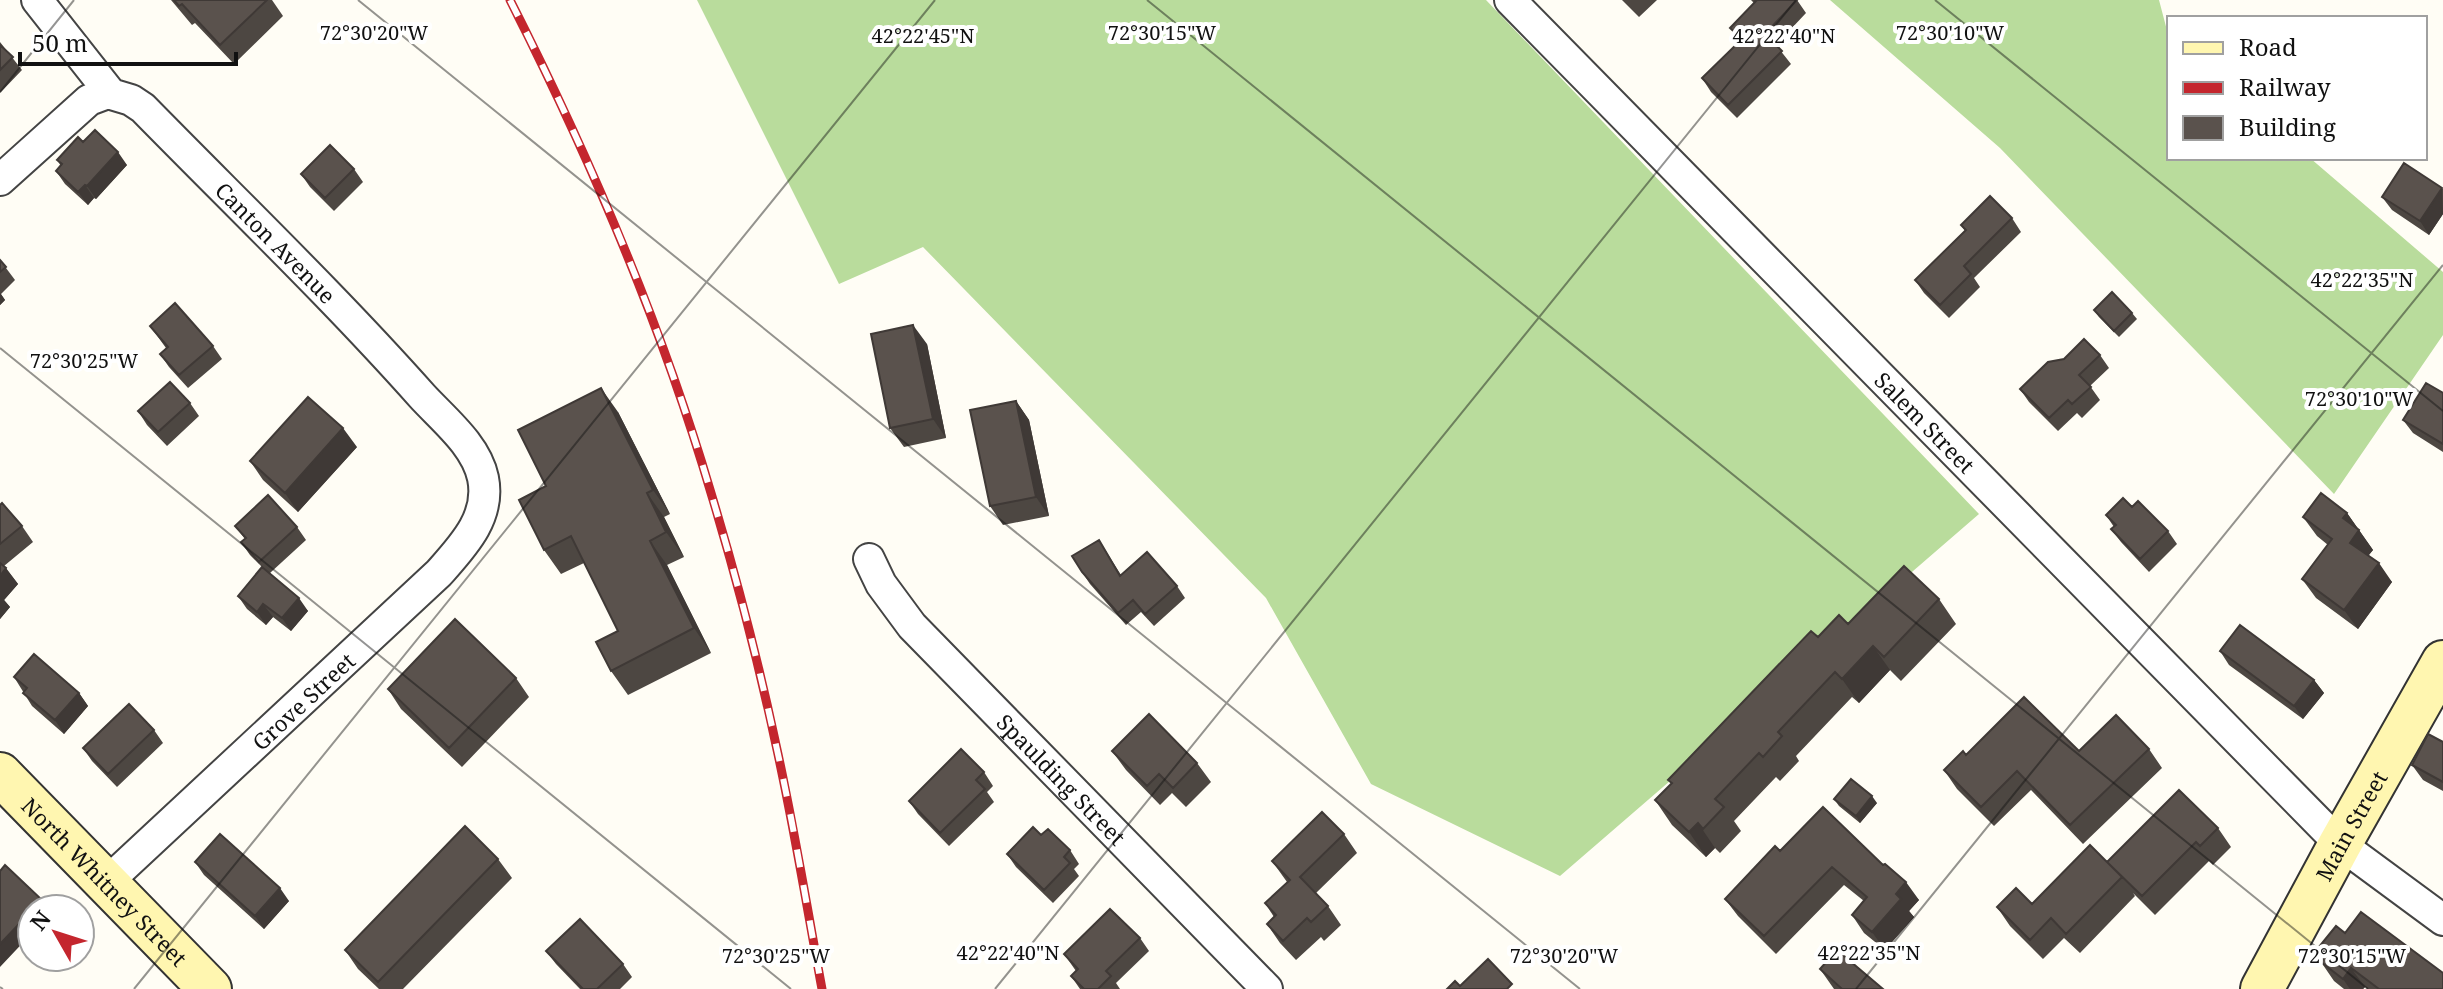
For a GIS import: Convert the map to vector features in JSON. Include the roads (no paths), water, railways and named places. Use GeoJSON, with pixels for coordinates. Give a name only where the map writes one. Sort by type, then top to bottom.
{"type":"FeatureCollection","features":[{"type":"Feature","properties":{"kind":"main road","name":"Main Street"},"geometry":{"type":"LineString","coordinates":[[2262,989],[2443,662]]}},
{"type":"Feature","properties":{"kind":"main road","name":"North Whitney Street"},"geometry":{"type":"LineString","coordinates":[[0,774],[210,989]]}},
{"type":"Feature","properties":{"kind":"street","name":"Canton Avenue"},"geometry":{"type":"LineString","coordinates":[[37,0],[111,94],[131,100],[143,108],[400,371],[469,448],[483,480],[483,506]]}},
{"type":"Feature","properties":{"kind":"street","name":"Salem Street"},"geometry":{"type":"LineString","coordinates":[[1510,0],[2340,844],[2443,920]]}},
{"type":"Feature","properties":{"kind":"street"},"geometry":{"type":"LineString","coordinates":[[0,180],[89,100],[111,94]]}},
{"type":"Feature","properties":{"kind":"street","name":"Grove Street"},"geometry":{"type":"LineString","coordinates":[[106,883],[439,573],[468,538],[479,521],[483,506]]}},
{"type":"Feature","properties":{"kind":"street","name":"Spaulding Street"},"geometry":{"type":"LineString","coordinates":[[869,559],[881,584],[912,626],[1267,989]]}},
{"type":"Feature","properties":{"kind":"railway"},"geometry":{"type":"LineString","coordinates":[[510,0],[622,242],[691,429],[729,555],[762,681],[789,806],[822,989]]}}]}
